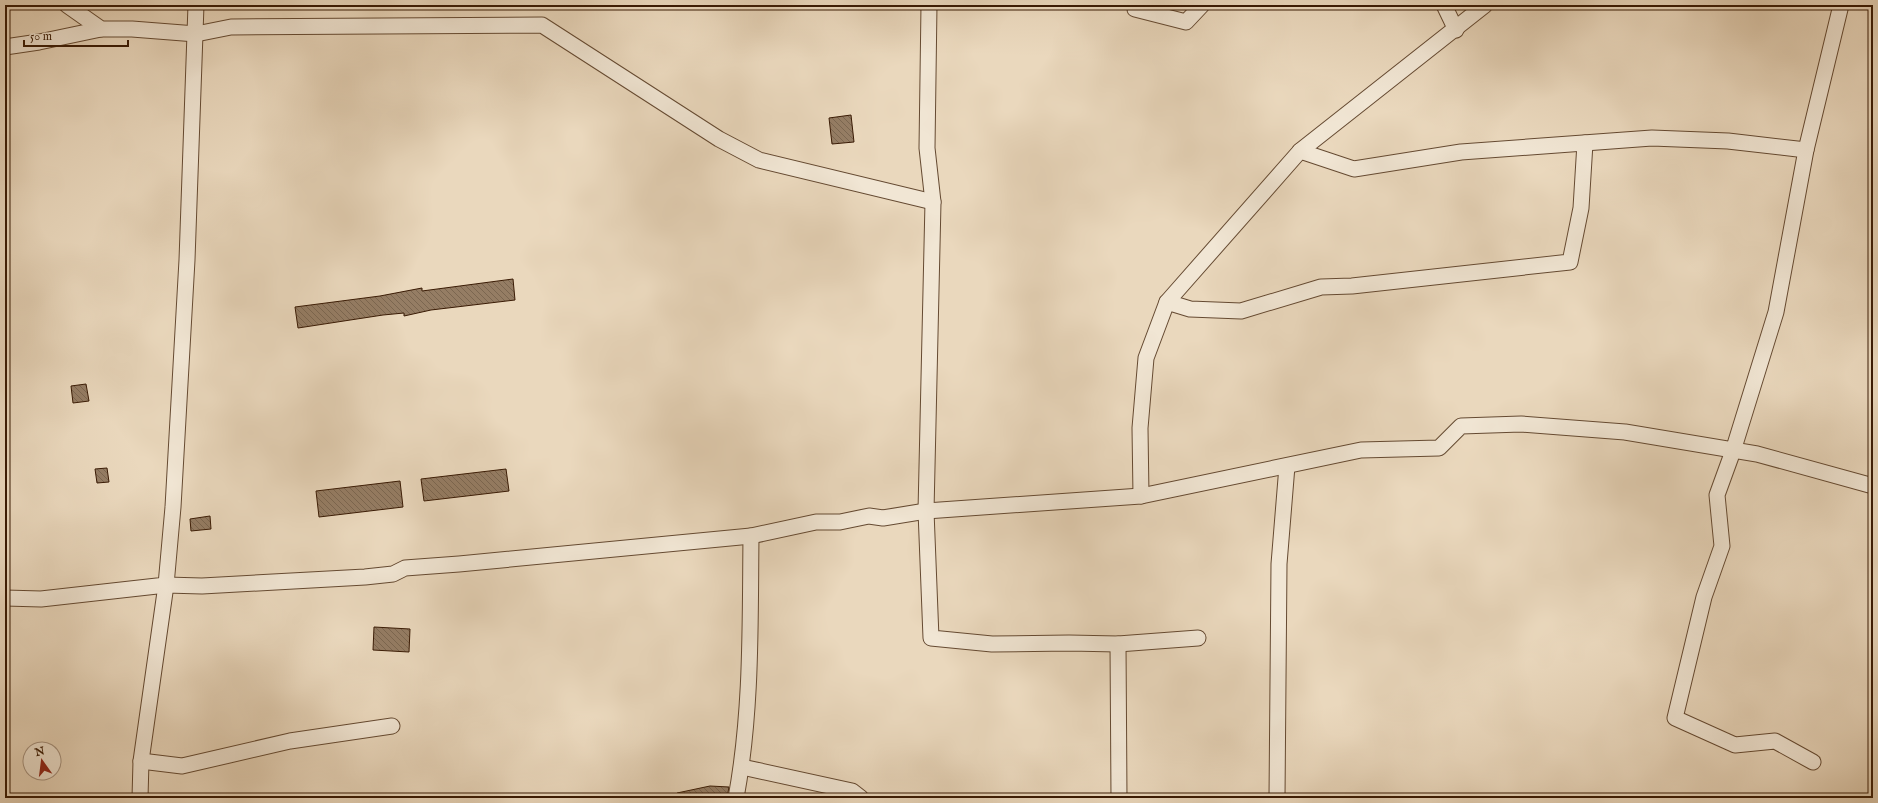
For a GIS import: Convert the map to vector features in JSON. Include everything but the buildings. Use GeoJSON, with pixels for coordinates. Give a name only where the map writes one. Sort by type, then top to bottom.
{"type":"FeatureCollection","features":[{"type":"Feature","properties":{"kind":"street"},"geometry":{"type":"LineString","coordinates":[[67,5],[102,29]]}},
{"type":"Feature","properties":{"kind":"street"},"geometry":{"type":"LineString","coordinates":[[140,798],[141,761],[166,585],[173,508],[187,260],[196,5]]}},
{"type":"Feature","properties":{"kind":"street"},"geometry":{"type":"LineString","coordinates":[[929,5],[927,148],[933,202],[926,511],[930,638],[992,644],[1069,642],[1118,644],[1198,638]]}},
{"type":"Feature","properties":{"kind":"street"},"geometry":{"type":"LineString","coordinates":[[1135,5],[1135,9],[1186,22],[1202,5]]}},
{"type":"Feature","properties":{"kind":"street"},"geometry":{"type":"LineString","coordinates":[[1444,5],[1456,30]]}},
{"type":"Feature","properties":{"kind":"street"},"geometry":{"type":"LineString","coordinates":[[1141,496],[1140,428],[1146,358],[1167,302],[1300,151],[1456,30],[1485,5]]}},
{"type":"Feature","properties":{"kind":"street"},"geometry":{"type":"LineString","coordinates":[[1813,762],[1775,742],[1735,745],[1675,718],[1704,597],[1722,546],[1717,495],[1733,451],[1776,312],[1806,150],[1841,5]]}},
{"type":"Feature","properties":{"kind":"street"},"geometry":{"type":"LineString","coordinates":[[5,47],[39,42],[102,29],[132,29],[196,34],[232,27],[542,25],[719,139],[759,160],[933,202]]}},
{"type":"Feature","properties":{"kind":"street"},"geometry":{"type":"LineString","coordinates":[[1300,151],[1354,169],[1461,152],[1652,138],[1728,141],[1806,150]]}},
{"type":"Feature","properties":{"kind":"street"},"geometry":{"type":"LineString","coordinates":[[1167,302],[1190,309],[1241,311],[1321,287],[1352,286],[1570,262],[1581,208],[1586,142]]}},
{"type":"Feature","properties":{"kind":"street"},"geometry":{"type":"LineString","coordinates":[[5,598],[41,599],[166,585],[202,586],[365,577],[393,574],[404,568],[751,536],[816,522],[840,522],[869,516],[882,518],[926,511],[1141,496],[1361,450],[1439,448],[1461,426],[1521,424],[1625,432],[1757,454],[1873,486]]}},
{"type":"Feature","properties":{"kind":"street"},"geometry":{"type":"LineString","coordinates":[[1277,798],[1279,564],[1287,466]]}},
{"type":"Feature","properties":{"kind":"street"},"geometry":{"type":"LineString","coordinates":[[736,798],[742,767],[749,696],[751,536]]}},
{"type":"Feature","properties":{"kind":"street"},"geometry":{"type":"LineString","coordinates":[[1118,644],[1120,798]]}},
{"type":"Feature","properties":{"kind":"street"},"geometry":{"type":"LineString","coordinates":[[141,761],[182,766],[290,741],[392,726]]}},
{"type":"Feature","properties":{"kind":"street"},"geometry":{"type":"LineString","coordinates":[[742,767],[852,791],[861,798]]}}]}
